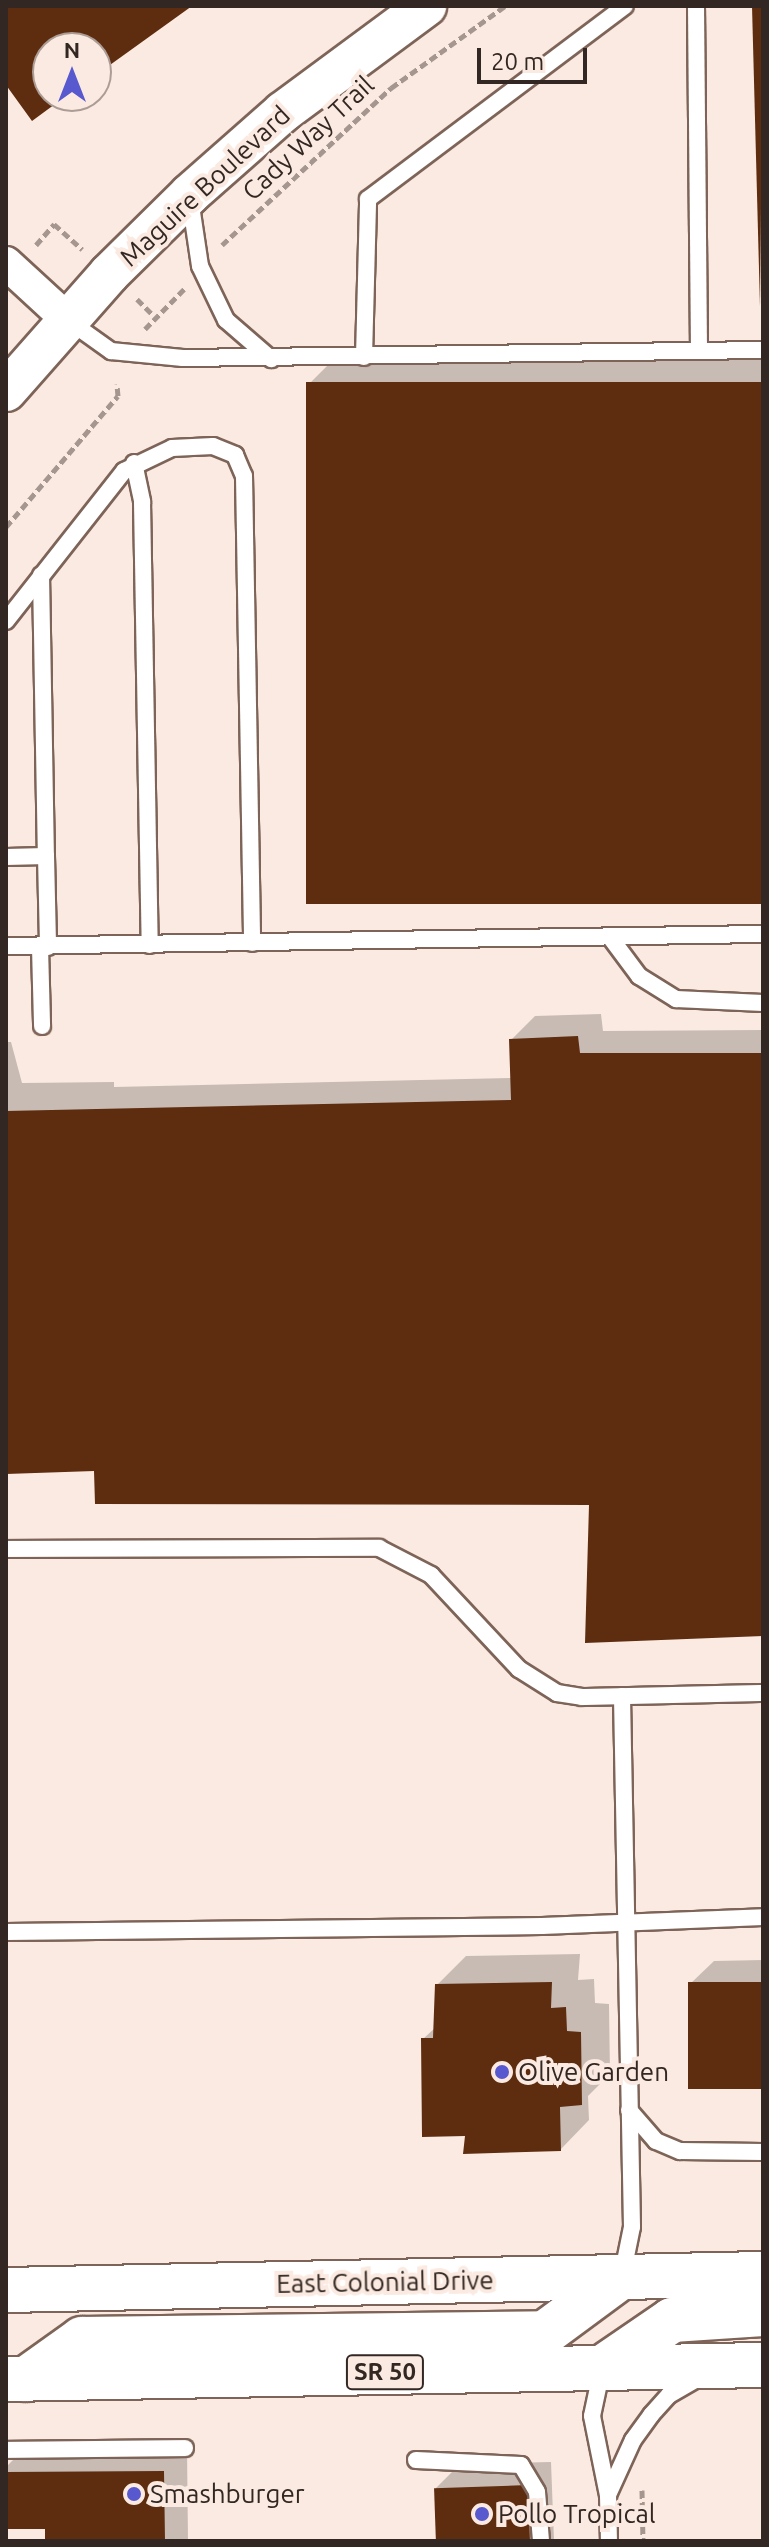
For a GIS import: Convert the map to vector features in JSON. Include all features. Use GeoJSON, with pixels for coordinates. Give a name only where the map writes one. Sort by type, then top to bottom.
{"type":"FeatureCollection","features":[{"type":"Feature","properties":{"kind":"highway","name":"East Colonial Drive"},"geometry":{"type":"LineString","coordinates":[[6,2290],[763,2274]]}},
{"type":"Feature","properties":{"kind":"highway"},"geometry":{"type":"LineString","coordinates":[[16,2379],[82,2339],[545,2333],[621,2277]]}},
{"type":"Feature","properties":{"kind":"highway"},"geometry":{"type":"LineString","coordinates":[[602,2368],[672,2320],[763,2314]]}},
{"type":"Feature","properties":{"kind":"highway","name":"SR 50"},"geometry":{"type":"LineString","coordinates":[[16,2379],[742,2365]]}},
{"type":"Feature","properties":{"kind":"street","name":"Maguire Boulevard"},"geometry":{"type":"LineString","coordinates":[[6,391],[68,320],[190,194],[283,112],[426,6]]}},
{"type":"Feature","properties":{"kind":"street"},"geometry":{"type":"LineString","coordinates":[[18,257],[68,320]]}},
{"type":"Feature","properties":{"kind":"lane"},"geometry":{"type":"LineString","coordinates":[[364,357],[368,199],[625,6]]}},
{"type":"Feature","properties":{"kind":"lane"},"geometry":{"type":"LineString","coordinates":[[696,6],[699,351]]}},
{"type":"Feature","properties":{"kind":"lane"},"geometry":{"type":"LineString","coordinates":[[190,194],[200,266],[226,320],[271,359]]}},
{"type":"Feature","properties":{"kind":"lane"},"geometry":{"type":"LineString","coordinates":[[68,320],[102,348],[131,356],[271,359],[763,350]]}},
{"type":"Feature","properties":{"kind":"lane"},"geometry":{"type":"LineString","coordinates":[[6,621],[106,489],[134,463],[158,451],[213,446],[235,455],[242,468],[252,943]]}},
{"type":"Feature","properties":{"kind":"lane"},"geometry":{"type":"LineString","coordinates":[[134,463],[142,502],[150,945]]}},
{"type":"Feature","properties":{"kind":"lane"},"geometry":{"type":"LineString","coordinates":[[41,575],[46,856],[42,1026]]}},
{"type":"Feature","properties":{"kind":"lane"},"geometry":{"type":"LineString","coordinates":[[6,857],[46,856]]}},
{"type":"Feature","properties":{"kind":"lane"},"geometry":{"type":"LineString","coordinates":[[6,946],[763,934]]}},
{"type":"Feature","properties":{"kind":"lane"},"geometry":{"type":"LineString","coordinates":[[610,937],[639,976],[676,999],[695,1004],[763,1003]]}},
{"type":"Feature","properties":{"kind":"lane"},"geometry":{"type":"LineString","coordinates":[[6,1549],[379,1548],[431,1575],[519,1669],[544,1688],[570,1696],[763,1693]]}},
{"type":"Feature","properties":{"kind":"lane"},"geometry":{"type":"LineString","coordinates":[[621,2277],[632,2227],[622,1696]]}},
{"type":"Feature","properties":{"kind":"lane"},"geometry":{"type":"LineString","coordinates":[[6,1932],[542,1926],[625,1919],[763,1917]]}},
{"type":"Feature","properties":{"kind":"lane"},"geometry":{"type":"LineString","coordinates":[[629,2110],[656,2141],[680,2151],[763,2152]]}},
{"type":"Feature","properties":{"kind":"lane"},"geometry":{"type":"LineString","coordinates":[[608,2495],[633,2440],[669,2395],[742,2365]]}},
{"type":"Feature","properties":{"kind":"lane"},"geometry":{"type":"LineString","coordinates":[[602,2368],[592,2416],[608,2495],[609,2541]]}},
{"type":"Feature","properties":{"kind":"lane"},"geometry":{"type":"LineString","coordinates":[[6,2450],[185,2448]]}},
{"type":"Feature","properties":{"kind":"lane"},"geometry":{"type":"LineString","coordinates":[[416,2460],[521,2465],[537,2492],[541,2541]]}},
{"type":"Feature","properties":{"kind":"path","name":"Cady Way Trail"},"geometry":{"type":"LineString","coordinates":[[145,329],[153,315],[182,293],[200,266],[391,88],[505,6]]}},
{"type":"Feature","properties":{"kind":"path"},"geometry":{"type":"LineString","coordinates":[[18,257],[54,224],[76,244]]}},
{"type":"Feature","properties":{"kind":"path"},"geometry":{"type":"LineString","coordinates":[[142,304],[153,315]]}},
{"type":"Feature","properties":{"kind":"path"},"geometry":{"type":"LineString","coordinates":[[6,527],[118,396],[117,384]]}},
{"type":"Feature","properties":{"kind":"path"},"geometry":{"type":"LineString","coordinates":[[642,2482],[643,2541]]}},
{"type":"Feature","properties":{"kind":"building"},"geometry":{"type":"Polygon","coordinates":[[[6,6],[192,6],[112,64],[112,32],[32,32],[32,112],[44,112],[32,121],[6,85],[6,6]]]}},
{"type":"Feature","properties":{"kind":"building"},"geometry":{"type":"Polygon","coordinates":[[[752,6],[763,6],[760,307],[752,6]]]}},
{"type":"Feature","properties":{"kind":"building"},"geometry":{"type":"Polygon","coordinates":[[[306,382],[763,382],[763,904],[306,904],[306,382]]]}},
{"type":"Feature","properties":{"kind":"building"},"geometry":{"type":"Polygon","coordinates":[[[578,1036],[580,1053],[763,1053],[763,1636],[585,1643],[589,1505],[95,1504],[94,1471],[6,1474],[6,1111],[511,1100],[509,1039],[578,1036]]]}},
{"type":"Feature","properties":{"kind":"building","name":"Olive Garden"},"geometry":{"type":"Polygon","coordinates":[[[552,1982],[551,2008],[566,2007],[567,2031],[581,2032],[582,2105],[560,2107],[561,2151],[463,2154],[465,2136],[422,2137],[421,2038],[433,2038],[435,1984],[552,1982]]]}},
{"type":"Feature","properties":{"kind":"building"},"geometry":{"type":"Polygon","coordinates":[[[688,1982],[763,1982],[763,2089],[688,2089],[688,1982]]]}},
{"type":"Feature","properties":{"kind":"building"},"geometry":{"type":"Polygon","coordinates":[[[164,2471],[165,2541],[45,2541],[45,2529],[6,2529],[6,2472],[164,2471]]]}},
{"type":"Feature","properties":{"kind":"building","name":"Pollo Tropical"},"geometry":{"type":"Polygon","coordinates":[[[528,2485],[530,2541],[436,2541],[434,2488],[528,2485]]]}},
{"type":"Feature","properties":{"kind":"place","name":"Olive Garden"},"geometry":{"type":"Point","coordinates":[502,2072]}},
{"type":"Feature","properties":{"kind":"place","name":"Smashburger"},"geometry":{"type":"Point","coordinates":[134,2494]}},
{"type":"Feature","properties":{"kind":"place","name":"Pollo Tropical"},"geometry":{"type":"Point","coordinates":[482,2514]}}]}
